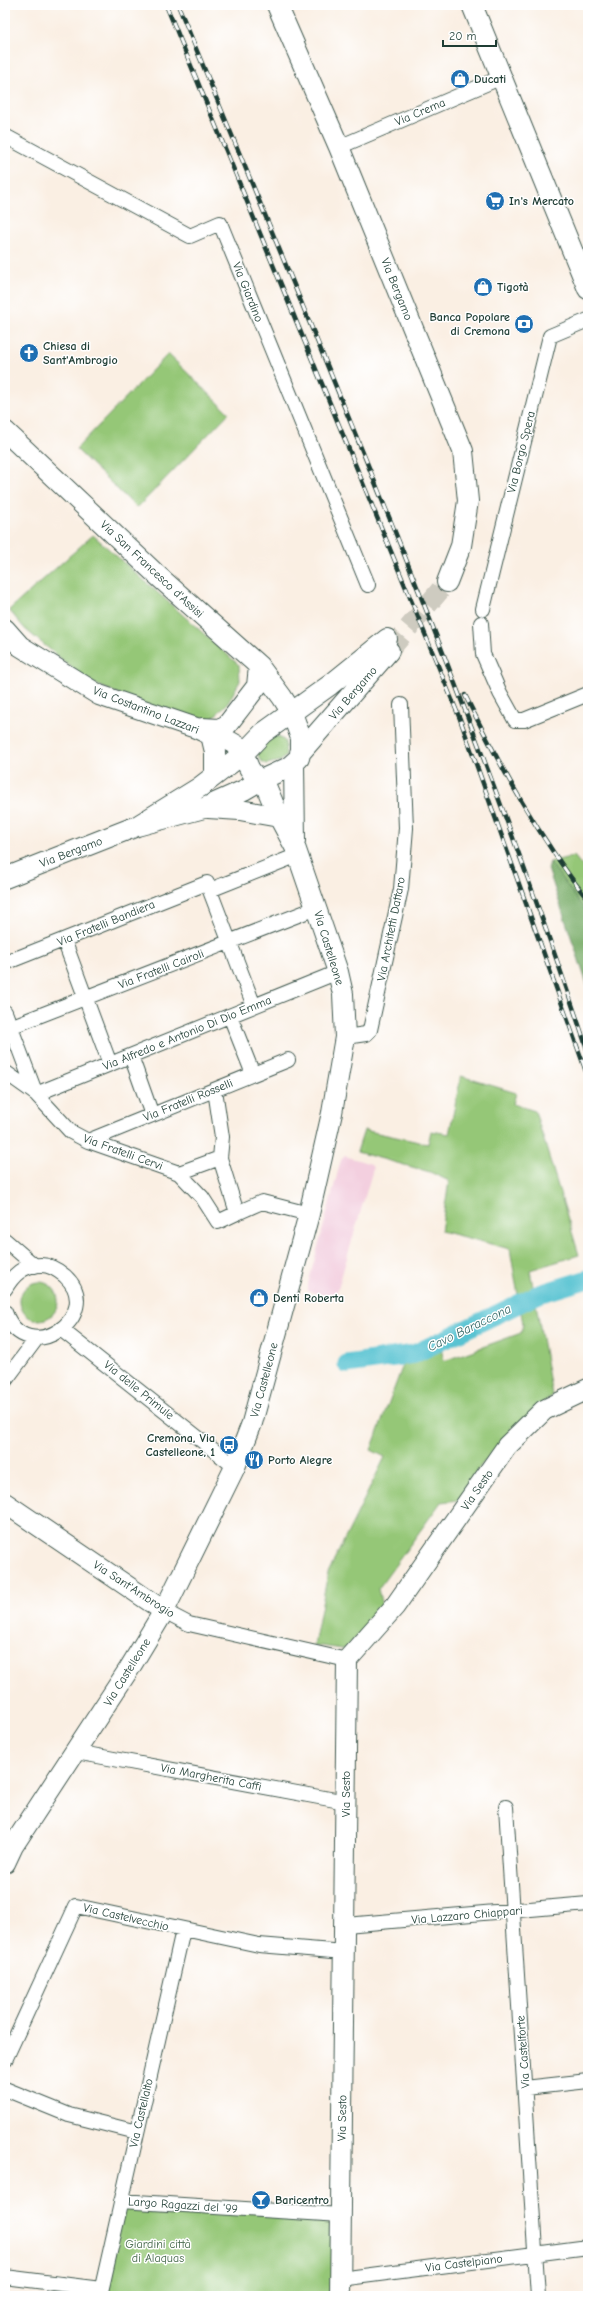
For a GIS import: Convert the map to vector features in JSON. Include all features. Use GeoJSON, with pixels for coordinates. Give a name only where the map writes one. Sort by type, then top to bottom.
{"type":"FeatureCollection","features":[{"type":"Feature","properties":{"kind":"main road","name":"Via Bergamo"},"geometry":{"type":"LineString","coordinates":[[277,5],[338,146],[463,450],[468,501],[461,546],[446,582]]}},
{"type":"Feature","properties":{"kind":"main road"},"geometry":{"type":"LineString","coordinates":[[472,5],[587,283]]}},
{"type":"Feature","properties":{"kind":"main road","name":"Via San Francesco d'Assisi"},"geometry":{"type":"LineString","coordinates":[[5,431],[157,575],[259,666],[292,712],[300,738],[299,755]]}},
{"type":"Feature","properties":{"kind":"main road","name":"Via Costantino Lazzari"},"geometry":{"type":"LineString","coordinates":[[5,629],[20,646],[98,695],[222,737],[245,751]]}},
{"type":"Feature","properties":{"kind":"main road","name":"Via Bergamo"},"geometry":{"type":"LineString","coordinates":[[273,727],[388,645],[299,755]]}},
{"type":"Feature","properties":{"kind":"main road"},"geometry":{"type":"LineString","coordinates":[[204,732],[219,729],[227,725],[257,686],[259,666]]}},
{"type":"Feature","properties":{"kind":"main road"},"geometry":{"type":"LineString","coordinates":[[273,727],[297,743],[299,755],[280,773],[262,780],[255,777],[248,768],[245,751],[256,739],[273,727]]}},
{"type":"Feature","properties":{"kind":"main road","name":"Via Costantino Lazzari"},"geometry":{"type":"LineString","coordinates":[[204,732],[215,752],[215,774]]}},
{"type":"Feature","properties":{"kind":"main road","name":"Via Bergamo"},"geometry":{"type":"LineString","coordinates":[[137,826],[200,786],[245,751]]}},
{"type":"Feature","properties":{"kind":"main road","name":"Via Castelleone"},"geometry":{"type":"LineString","coordinates":[[296,851],[299,755]]}},
{"type":"Feature","properties":{"kind":"main road","name":"Via Bergamo"},"geometry":{"type":"LineString","coordinates":[[5,878],[137,826],[204,808],[262,780]]}},
{"type":"Feature","properties":{"kind":"main road","name":"Via Castelleone"},"geometry":{"type":"LineString","coordinates":[[5,1863],[13,1846],[76,1752],[164,1611],[235,1467],[252,1423],[309,1214],[332,1113],[345,1037],[343,994],[338,972],[296,851],[262,780]]}},
{"type":"Feature","properties":{"kind":"main road","name":"Via Bergamo"},"geometry":{"type":"LineString","coordinates":[[204,808],[240,810],[279,817]]}},
{"type":"Feature","properties":{"kind":"main road","name":"Via Sesto"},"geometry":{"type":"LineString","coordinates":[[340,2288],[344,1952],[346,1925],[347,1660],[395,1606],[507,1446],[544,1410],[588,1389]]}},
{"type":"Feature","properties":{"kind":"main road","name":"Via Sant'Ambrogio"},"geometry":{"type":"LineString","coordinates":[[5,1502],[164,1611]]}},
{"type":"Feature","properties":{"kind":"street","name":"Via Crema"},"geometry":{"type":"LineString","coordinates":[[338,146],[502,77]]}},
{"type":"Feature","properties":{"kind":"street","name":"Via Giardino"},"geometry":{"type":"LineString","coordinates":[[5,136],[190,236],[220,223],[368,585]]}},
{"type":"Feature","properties":{"kind":"street","name":"Via Borgo Spera"},"geometry":{"type":"LineString","coordinates":[[588,320],[550,336],[482,616],[483,654],[500,693],[515,720],[524,720],[588,694]]}},
{"type":"Feature","properties":{"kind":"street","name":"Via Architetti Dattaro"},"geometry":{"type":"LineString","coordinates":[[345,1037],[366,1034],[370,1030],[401,889],[406,828],[401,705]]}},
{"type":"Feature","properties":{"kind":"street","name":"Via Fratelli Bandiera"},"geometry":{"type":"LineString","coordinates":[[5,963],[209,887],[296,851]]}},
{"type":"Feature","properties":{"kind":"street"},"geometry":{"type":"LineString","coordinates":[[209,887],[254,1006]]}},
{"type":"Feature","properties":{"kind":"street","name":"Via Fratelli Cairoli"},"geometry":{"type":"LineString","coordinates":[[8,1028],[316,908]]}},
{"type":"Feature","properties":{"kind":"street"},"geometry":{"type":"LineString","coordinates":[[64,940],[110,1064]]}},
{"type":"Feature","properties":{"kind":"street","name":"Via Alfredo e Antonio Di Dio Emma"},"geometry":{"type":"LineString","coordinates":[[36,1094],[338,972]]}},
{"type":"Feature","properties":{"kind":"street","name":"Via Fratelli Cervi"},"geometry":{"type":"LineString","coordinates":[[5,1012],[8,1028],[36,1094]]}},
{"type":"Feature","properties":{"kind":"street"},"geometry":{"type":"LineString","coordinates":[[230,1016],[252,1074]]}},
{"type":"Feature","properties":{"kind":"street"},"geometry":{"type":"LineString","coordinates":[[130,1056],[152,1115]]}},
{"type":"Feature","properties":{"kind":"street","name":"Via Fratelli Rosselli"},"geometry":{"type":"LineString","coordinates":[[88,1141],[288,1060]]}},
{"type":"Feature","properties":{"kind":"street","name":"Via Fratelli Cervi"},"geometry":{"type":"LineString","coordinates":[[5,1072],[36,1094],[72,1132],[88,1141],[179,1173],[202,1197],[218,1222],[262,1202],[309,1214]]}},
{"type":"Feature","properties":{"kind":"street"},"geometry":{"type":"LineString","coordinates":[[215,1090],[222,1137],[220,1158],[237,1213]]}},
{"type":"Feature","properties":{"kind":"street","name":"Via Fratelli Cervi"},"geometry":{"type":"LineString","coordinates":[[179,1173],[220,1158]]}},
{"type":"Feature","properties":{"kind":"street"},"geometry":{"type":"LineString","coordinates":[[5,1240],[34,1266]]}},
{"type":"Feature","properties":{"kind":"street"},"geometry":{"type":"LineString","coordinates":[[5,1289],[12,1277],[23,1269],[42,1265],[58,1269],[70,1280],[75,1292],[75,1312],[67,1326],[53,1336],[37,1338],[22,1334],[9,1323],[5,1312]]}},
{"type":"Feature","properties":{"kind":"street","name":"Via delle Primule"},"geometry":{"type":"LineString","coordinates":[[62,1330],[235,1467]]}},
{"type":"Feature","properties":{"kind":"street"},"geometry":{"type":"LineString","coordinates":[[5,1381],[37,1338]]}},
{"type":"Feature","properties":{"kind":"street","name":"Via Sant'Ambrogio"},"geometry":{"type":"LineString","coordinates":[[164,1611],[189,1624],[347,1660]]}},
{"type":"Feature","properties":{"kind":"street","name":"Via Margherita Caffi"},"geometry":{"type":"LineString","coordinates":[[76,1752],[346,1802]]}},
{"type":"Feature","properties":{"kind":"street","name":"Via Castelforte"},"geometry":{"type":"LineString","coordinates":[[506,1807],[538,2296]]}},
{"type":"Feature","properties":{"kind":"street","name":"Via Lazzaro Chiappari"},"geometry":{"type":"LineString","coordinates":[[346,1925],[588,1904]]}},
{"type":"Feature","properties":{"kind":"street","name":"Via Castelvecchio"},"geometry":{"type":"LineString","coordinates":[[5,2060],[76,1906],[259,1945],[344,1952]]}},
{"type":"Feature","properties":{"kind":"street","name":"Via Castellalto"},"geometry":{"type":"LineString","coordinates":[[100,2293],[183,1930]]}},
{"type":"Feature","properties":{"kind":"street"},"geometry":{"type":"LineString","coordinates":[[525,2088],[588,2081]]}},
{"type":"Feature","properties":{"kind":"street"},"geometry":{"type":"LineString","coordinates":[[5,2090],[69,2116],[137,2132]]}},
{"type":"Feature","properties":{"kind":"street","name":"Largo Ragazzi del '99"},"geometry":{"type":"LineString","coordinates":[[121,2201],[341,2215]]}},
{"type":"Feature","properties":{"kind":"street","name":"Via Castelpiano"},"geometry":{"type":"LineString","coordinates":[[340,2288],[535,2254],[588,2248]]}},
{"type":"Feature","properties":{"kind":"street"},"geometry":{"type":"LineString","coordinates":[[5,2277],[100,2293]]}},
{"type":"Feature","properties":{"kind":"shaded area"},"geometry":{"type":"Polygon","coordinates":[[[345,1156],[371,1164],[373,1169],[336,1295],[331,1297],[308,1291],[308,1284],[341,1160],[345,1156]]]}},
{"type":"Feature","properties":{"kind":"green space"},"geometry":{"type":"Polygon","coordinates":[[[168,354],[229,413],[137,508],[76,449],[168,354]]]}},
{"type":"Feature","properties":{"kind":"green space"},"geometry":{"type":"Polygon","coordinates":[[[93,535],[239,665],[240,681],[228,703],[212,719],[166,714],[88,681],[25,629],[9,610],[93,535]]]}},
{"type":"Feature","properties":{"kind":"green space"},"geometry":{"type":"Polygon","coordinates":[[[272,736],[279,737],[285,741],[286,756],[281,761],[266,764],[259,758],[258,748],[272,736]]]}},
{"type":"Feature","properties":{"kind":"green space"},"geometry":{"type":"Polygon","coordinates":[[[574,856],[588,873],[588,914],[550,862],[574,856]]]}},
{"type":"Feature","properties":{"kind":"green space"},"geometry":{"type":"Polygon","coordinates":[[[550,862],[588,914],[588,987],[548,869],[550,862]]]}},
{"type":"Feature","properties":{"kind":"green space"},"geometry":{"type":"Polygon","coordinates":[[[461,1076],[516,1093],[513,1104],[535,1111],[579,1255],[530,1270],[552,1395],[513,1431],[489,1456],[478,1470],[459,1500],[441,1502],[378,1589],[383,1610],[348,1646],[342,1649],[314,1645],[328,1573],[385,1457],[371,1450],[403,1365],[420,1361],[441,1348],[444,1361],[521,1333],[523,1324],[510,1249],[441,1231],[449,1181],[430,1172],[357,1152],[364,1130],[428,1144],[431,1131],[449,1134],[461,1076]]]}},
{"type":"Feature","properties":{"kind":"green space"},"geometry":{"type":"Polygon","coordinates":[[[39,1282],[49,1285],[55,1291],[58,1301],[55,1311],[49,1317],[39,1320],[29,1317],[23,1311],[20,1301],[23,1291],[29,1285],[39,1282]]]}},
{"type":"Feature","properties":{"kind":"green space","name":"Giardini città di Alaquas"},"geometry":{"type":"Polygon","coordinates":[[[123,2203],[337,2218],[338,2296],[100,2296],[123,2203]]]}},
{"type":"Feature","properties":{"kind":"waterway","name":"Cavo Baraccona"},"geometry":{"type":"LineString","coordinates":[[347,1364],[414,1354],[539,1294],[588,1279]]}},
{"type":"Feature","properties":{"kind":"tunnel"},"geometry":{"type":"LineString","coordinates":[[389,651],[447,582]]}},
{"type":"Feature","properties":{"kind":"railway"},"geometry":{"type":"LineString","coordinates":[[166,5],[460,719],[588,1077]]}},
{"type":"Feature","properties":{"kind":"railway"},"geometry":{"type":"LineString","coordinates":[[178,5],[339,395],[444,656],[494,787],[588,1052]]}},
{"type":"Feature","properties":{"kind":"railway"},"geometry":{"type":"LineString","coordinates":[[465,695],[521,801],[553,852],[588,900]]}},
{"type":"Feature","properties":{"kind":"place","name":"Ducati"},"geometry":{"type":"Point","coordinates":[460,79]}},
{"type":"Feature","properties":{"kind":"place","name":"In's Mercato"},"geometry":{"type":"Point","coordinates":[495,201]}},
{"type":"Feature","properties":{"kind":"place","name":"Tigotà"},"geometry":{"type":"Point","coordinates":[483,287]}},
{"type":"Feature","properties":{"kind":"place","name":"Banca Popolare di Cremona"},"geometry":{"type":"Point","coordinates":[524,324]}},
{"type":"Feature","properties":{"kind":"place","name":"Chiesa di Sant'Ambrogio"},"geometry":{"type":"Point","coordinates":[29,353]}},
{"type":"Feature","properties":{"kind":"place","name":"Denti Roberta"},"geometry":{"type":"Point","coordinates":[259,1298]}},
{"type":"Feature","properties":{"kind":"place","name":"Cremona, Via Castelleone, 1"},"geometry":{"type":"Point","coordinates":[229,1445]}},
{"type":"Feature","properties":{"kind":"place","name":"Porto Alegre"},"geometry":{"type":"Point","coordinates":[254,1460]}},
{"type":"Feature","properties":{"kind":"place","name":"Baricentro"},"geometry":{"type":"Point","coordinates":[261,2200]}}]}
